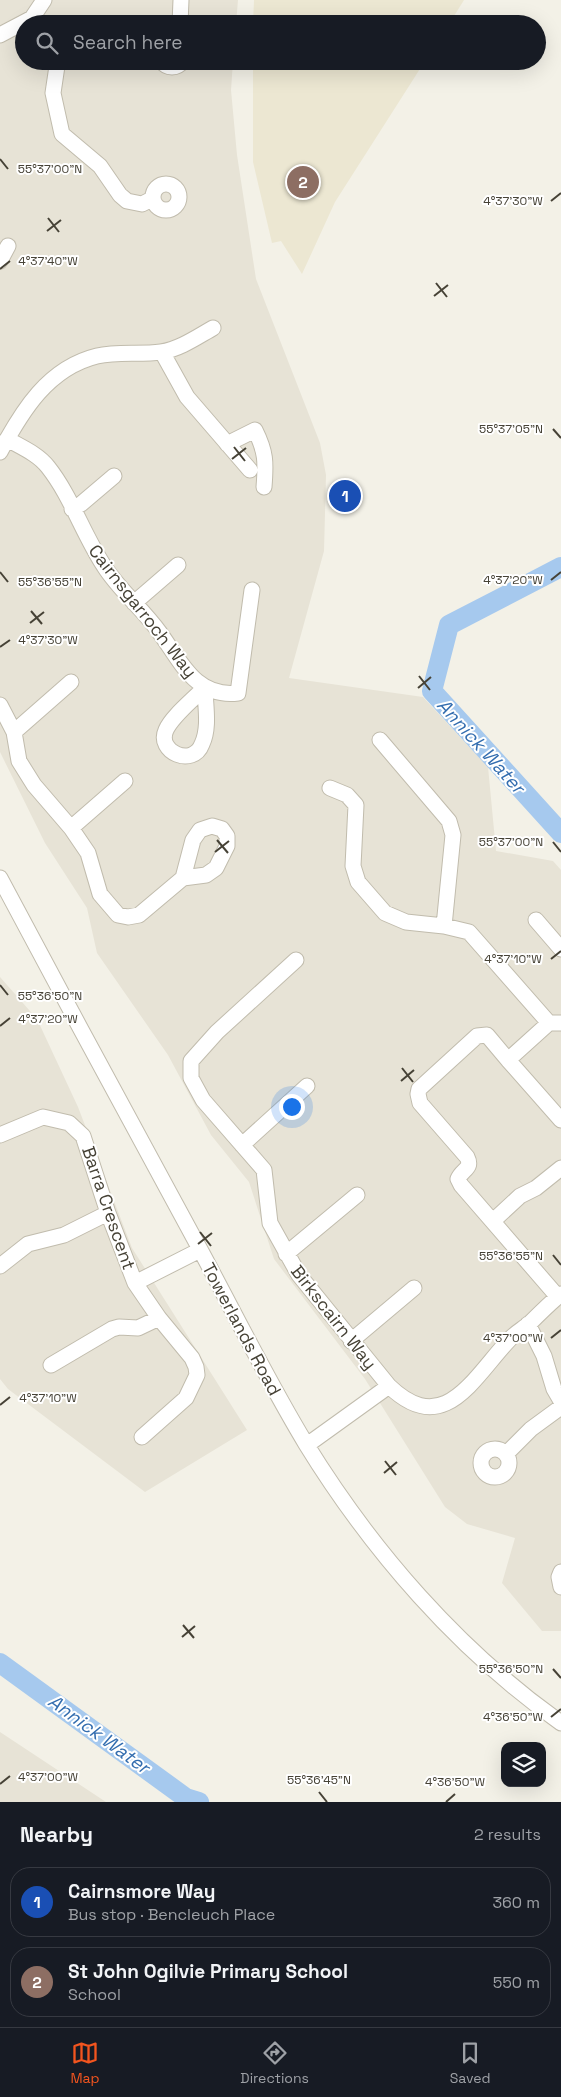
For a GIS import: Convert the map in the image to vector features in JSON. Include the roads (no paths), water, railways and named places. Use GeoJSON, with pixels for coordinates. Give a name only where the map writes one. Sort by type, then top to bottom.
{"type":"FeatureCollection","features":[{"type":"Feature","properties":{"kind":"street"},"geometry":{"type":"LineString","coordinates":[[37,15],[44,0]]}},
{"type":"Feature","properties":{"kind":"street"},"geometry":{"type":"LineString","coordinates":[[180,15],[181,0]]}},
{"type":"Feature","properties":{"kind":"street"},"geometry":{"type":"LineString","coordinates":[[0,35],[15,29]]}},
{"type":"Feature","properties":{"kind":"street"},"geometry":{"type":"LineString","coordinates":[[55,70],[53,94],[62,134],[100,166],[120,195],[127,201],[142,204],[152,199]]}},
{"type":"Feature","properties":{"kind":"street"},"geometry":{"type":"LineString","coordinates":[[0,261],[8,246]]}},
{"type":"Feature","properties":{"kind":"street"},"geometry":{"type":"LineString","coordinates":[[3,446],[34,398],[54,377],[74,365],[98,356],[162,352],[176,348],[213,328]]}},
{"type":"Feature","properties":{"kind":"street"},"geometry":{"type":"LineString","coordinates":[[162,352],[187,397],[250,470]]}},
{"type":"Feature","properties":{"kind":"street"},"geometry":{"type":"LineString","coordinates":[[227,444],[255,430],[263,446],[266,458],[264,487]]}},
{"type":"Feature","properties":{"kind":"street","name":"Cairnsgarroch Way"},"geometry":{"type":"LineString","coordinates":[[3,446],[27,450],[46,465],[105,568],[159,631],[179,662],[194,679],[215,692],[238,693],[252,590]]}},
{"type":"Feature","properties":{"kind":"street"},"geometry":{"type":"LineString","coordinates":[[72,509],[81,504],[114,476]]}},
{"type":"Feature","properties":{"kind":"street"},"geometry":{"type":"LineString","coordinates":[[134,603],[178,564]]}},
{"type":"Feature","properties":{"kind":"street"},"geometry":{"type":"LineString","coordinates":[[14,732],[71,682]]}},
{"type":"Feature","properties":{"kind":"street"},"geometry":{"type":"LineString","coordinates":[[0,705],[14,732],[19,761],[34,785],[71,828],[88,853],[100,894],[118,915],[128,917],[139,915],[183,878]]}},
{"type":"Feature","properties":{"kind":"street"},"geometry":{"type":"LineString","coordinates":[[380,740],[449,822],[453,835],[444,926]]}},
{"type":"Feature","properties":{"kind":"street"},"geometry":{"type":"LineString","coordinates":[[71,828],[125,781]]}},
{"type":"Feature","properties":{"kind":"street"},"geometry":{"type":"LineString","coordinates":[[330,788],[347,795],[356,805],[353,866],[358,882],[384,913],[406,922],[444,926],[469,932],[555,1023],[508,1060]]}},
{"type":"Feature","properties":{"kind":"street","name":"Towerlands Road"},"geometry":{"type":"LineString","coordinates":[[0,878],[279,1398],[341,1498],[376,1545],[419,1596],[512,1686],[561,1723]]}},
{"type":"Feature","properties":{"kind":"street"},"geometry":{"type":"LineString","coordinates":[[536,920],[561,949]]}},
{"type":"Feature","properties":{"kind":"street","name":"Birkscairn Way"},"geometry":{"type":"LineString","coordinates":[[296,960],[217,1032],[192,1061],[191,1078],[204,1100],[264,1170],[270,1223],[299,1275],[388,1386],[401,1398],[414,1405],[430,1408],[445,1404],[459,1396],[477,1378],[510,1338],[559,1295]]}},
{"type":"Feature","properties":{"kind":"street"},"geometry":{"type":"LineString","coordinates":[[559,1295],[461,1185],[458,1179],[470,1162],[467,1156],[420,1102],[419,1089],[477,1036],[487,1035],[561,1120]]}},
{"type":"Feature","properties":{"kind":"street"},"geometry":{"type":"LineString","coordinates":[[242,1145],[307,1086]]}},
{"type":"Feature","properties":{"kind":"street","name":"Barra Crescent"},"geometry":{"type":"LineString","coordinates":[[0,1135],[43,1117],[69,1123],[83,1136],[108,1213],[135,1283],[158,1318],[192,1358],[197,1375],[186,1398],[142,1437]]}},
{"type":"Feature","properties":{"kind":"street"},"geometry":{"type":"LineString","coordinates":[[493,1221],[520,1196],[536,1188],[561,1168]]}},
{"type":"Feature","properties":{"kind":"street"},"geometry":{"type":"LineString","coordinates":[[286,1254],[358,1195]]}},
{"type":"Feature","properties":{"kind":"street"},"geometry":{"type":"LineString","coordinates":[[0,1266],[28,1244],[64,1235],[108,1213]]}},
{"type":"Feature","properties":{"kind":"street"},"geometry":{"type":"LineString","coordinates":[[135,1283],[200,1250]]}},
{"type":"Feature","properties":{"kind":"street"},"geometry":{"type":"LineString","coordinates":[[351,1341],[414,1288]]}},
{"type":"Feature","properties":{"kind":"street"},"geometry":{"type":"LineString","coordinates":[[52,1365],[112,1329],[119,1327],[138,1328],[158,1318]]}},
{"type":"Feature","properties":{"kind":"street"},"geometry":{"type":"LineString","coordinates":[[528,1324],[544,1356],[554,1389],[561,1401]]}},
{"type":"Feature","properties":{"kind":"street"},"geometry":{"type":"LineString","coordinates":[[307,1445],[388,1386]]}},
{"type":"Feature","properties":{"kind":"street"},"geometry":{"type":"LineString","coordinates":[[506,1454],[531,1429],[561,1407]]}},
{"type":"Feature","properties":{"kind":"street"},"geometry":{"type":"LineString","coordinates":[[561,1572],[559,1577],[561,1587]]}},
{"type":"Feature","properties":{"kind":"waterway","name":"Annick Water"},"geometry":{"type":"LineString","coordinates":[[561,567],[449,625],[432,691],[561,833]]}},
{"type":"Feature","properties":{"kind":"waterway","name":"Annick Water"},"geometry":{"type":"LineString","coordinates":[[0,1663],[186,1798],[199,1802]]}},
{"type":"Feature","properties":{"kind":"place","name":"St John Ogilvie Primary School"},"geometry":{"type":"Point","coordinates":[303,182]}},
{"type":"Feature","properties":{"kind":"place","name":"Cairnsmore Way"},"geometry":{"type":"Point","coordinates":[345,496]}}]}
